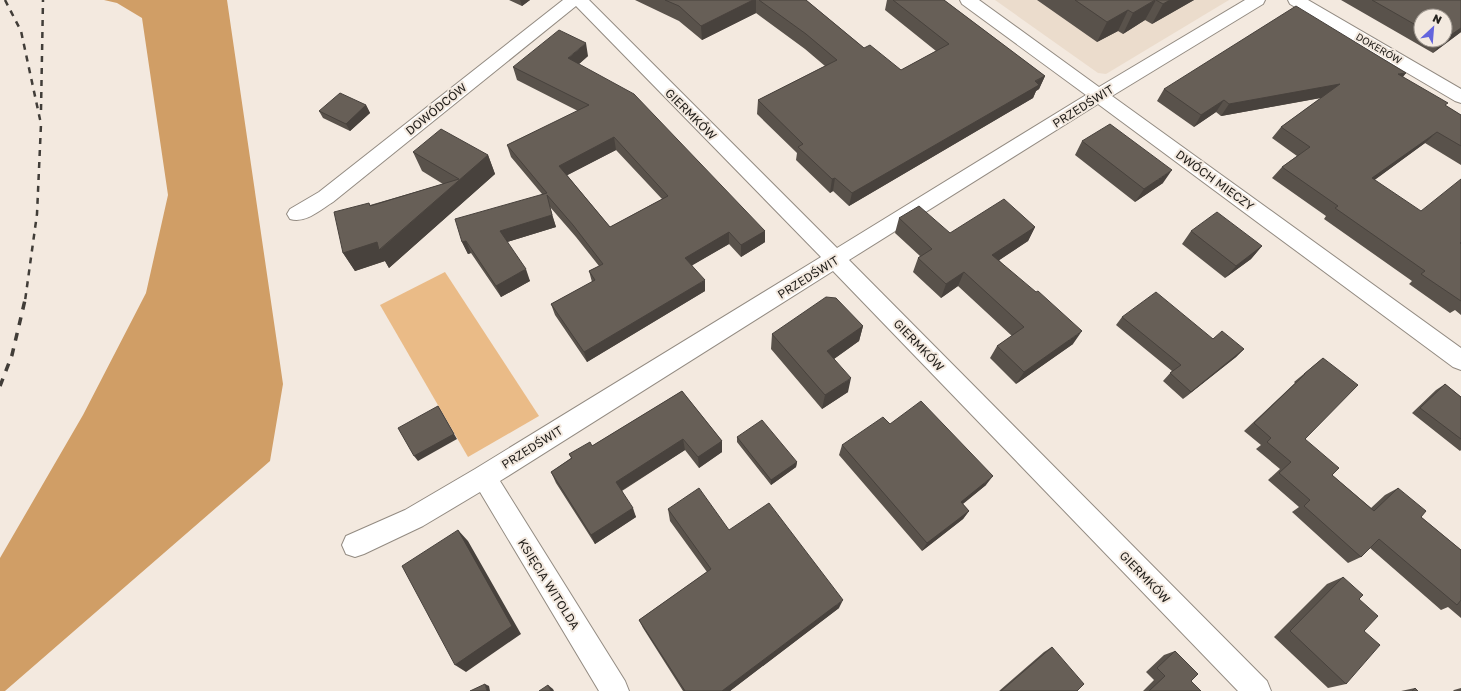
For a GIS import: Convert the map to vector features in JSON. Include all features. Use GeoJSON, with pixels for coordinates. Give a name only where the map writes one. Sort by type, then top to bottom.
{"type":"FeatureCollection","features":[{"type":"Feature","properties":{"kind":"street","name":"DOWÓDCÓW"},"geometry":{"type":"LineString","coordinates":[[296,214],[335,190],[573,0]]}},
{"type":"Feature","properties":{"kind":"street","name":"GIERMKÓW"},"geometry":{"type":"LineString","coordinates":[[579,0],[836,260],[1257,691]]}},
{"type":"Feature","properties":{"kind":"street","name":"DWÓCH MIECZY"},"geometry":{"type":"LineString","coordinates":[[968,0],[1461,360]]}},
{"type":"Feature","properties":{"kind":"street","name":"PRZEDŚWIT"},"geometry":{"type":"LineString","coordinates":[[355,545],[414,518],[484,477],[1099,96],[1257,0]]}},
{"type":"Feature","properties":{"kind":"street","name":"DOKERÓW"},"geometry":{"type":"LineString","coordinates":[[1296,0],[1461,97]]}},
{"type":"Feature","properties":{"kind":"street","name":"KSIĘCIA WITOLDA"},"geometry":{"type":"LineString","coordinates":[[484,477],[615,691]]}},
{"type":"Feature","properties":{"kind":"shaded area"},"geometry":{"type":"Polygon","coordinates":[[[104,0],[227,0],[283,384],[270,461],[5,691],[0,691],[0,558],[83,415],[146,293],[168,195],[142,18],[117,3],[104,0]]]}},
{"type":"Feature","properties":{"kind":"shaded area"},"geometry":{"type":"Polygon","coordinates":[[[995,0],[1229,0],[1106,74],[1098,73],[995,0]]]}},
{"type":"Feature","properties":{"kind":"shaded area"},"geometry":{"type":"Polygon","coordinates":[[[445,272],[539,416],[468,457],[380,305],[445,272]]]}},
{"type":"Feature","properties":{"kind":"building"},"geometry":{"type":"Polygon","coordinates":[[[665,0],[753,0],[701,26],[679,6],[665,0]]]}},
{"type":"Feature","properties":{"kind":"building"},"geometry":{"type":"Polygon","coordinates":[[[759,0],[806,0],[864,48],[870,45],[901,70],[949,44],[893,0],[944,0],[1045,76],[1035,81],[1039,85],[852,193],[835,178],[832,179],[798,147],[803,144],[758,100],[837,60],[806,34],[759,0]]]}},
{"type":"Feature","properties":{"kind":"building"},"geometry":{"type":"Polygon","coordinates":[[[1075,0],[1155,0],[1133,13],[1128,10],[1107,22],[1075,0]]]}},
{"type":"Feature","properties":{"kind":"building"},"geometry":{"type":"Polygon","coordinates":[[[1156,0],[1170,0],[1163,4],[1156,0]]]}},
{"type":"Feature","properties":{"kind":"building"},"geometry":{"type":"Polygon","coordinates":[[[1372,0],[1461,0],[1461,28],[1453,34],[1453,8],[1413,8],[1413,23],[1372,0]]]}},
{"type":"Feature","properties":{"kind":"building"},"geometry":{"type":"Polygon","coordinates":[[[1296,6],[1406,73],[1398,74],[1448,103],[1445,105],[1461,115],[1461,146],[1437,132],[1372,178],[1421,211],[1461,179],[1461,301],[1421,274],[1425,271],[1335,208],[1338,206],[1282,167],[1310,147],[1281,127],[1340,84],[1229,104],[1224,100],[1201,115],[1164,89],[1296,6]]]}},
{"type":"Feature","properties":{"kind":"building"},"geometry":{"type":"Polygon","coordinates":[[[559,30],[586,43],[568,58],[634,94],[765,231],[741,245],[729,232],[685,258],[705,280],[584,352],[551,304],[595,280],[589,271],[603,264],[573,225],[547,195],[552,215],[500,231],[526,269],[496,286],[466,241],[462,242],[455,219],[547,193],[507,145],[589,105],[513,67],[559,30]],[[614,137],[559,166],[610,227],[668,196],[614,137]]]}},
{"type":"Feature","properties":{"kind":"building"},"geometry":{"type":"Polygon","coordinates":[[[340,93],[366,105],[346,124],[319,111],[340,93]]]}},
{"type":"Feature","properties":{"kind":"building"},"geometry":{"type":"Polygon","coordinates":[[[1110,124],[1172,170],[1144,189],[1082,141],[1110,124]]]}},
{"type":"Feature","properties":{"kind":"building"},"geometry":{"type":"Polygon","coordinates":[[[441,129],[488,155],[379,250],[377,242],[343,253],[334,212],[369,203],[370,206],[459,179],[413,152],[441,129]]]}},
{"type":"Feature","properties":{"kind":"building"},"geometry":{"type":"Polygon","coordinates":[[[1004,199],[1035,227],[992,255],[1036,292],[1038,291],[1082,331],[1024,372],[997,346],[1024,327],[964,272],[946,284],[918,258],[932,249],[899,218],[919,206],[950,233],[1004,199]]]}},
{"type":"Feature","properties":{"kind":"building"},"geometry":{"type":"Polygon","coordinates":[[[1217,212],[1262,246],[1236,266],[1191,231],[1217,212]]]}},
{"type":"Feature","properties":{"kind":"building"},"geometry":{"type":"Polygon","coordinates":[[[1156,292],[1213,339],[1222,331],[1244,349],[1191,392],[1170,373],[1181,365],[1122,317],[1156,292]]]}},
{"type":"Feature","properties":{"kind":"building"},"geometry":{"type":"Polygon","coordinates":[[[826,297],[836,298],[863,326],[827,351],[851,378],[825,395],[772,334],[826,297]]]}},
{"type":"Feature","properties":{"kind":"building"},"geometry":{"type":"Polygon","coordinates":[[[1323,358],[1358,385],[1305,439],[1339,468],[1332,475],[1374,511],[1398,488],[1426,511],[1421,517],[1461,550],[1461,600],[1457,605],[1379,539],[1361,557],[1304,506],[1310,500],[1279,473],[1291,462],[1267,442],[1271,438],[1254,423],[1304,374],[1323,358]]]}},
{"type":"Feature","properties":{"kind":"building"},"geometry":{"type":"Polygon","coordinates":[[[1445,384],[1461,397],[1461,439],[1420,408],[1445,384]]]}},
{"type":"Feature","properties":{"kind":"building"},"geometry":{"type":"Polygon","coordinates":[[[682,391],[722,441],[698,457],[683,439],[616,482],[633,508],[591,535],[551,472],[572,458],[569,454],[590,442],[592,446],[682,391]]]}},
{"type":"Feature","properties":{"kind":"building"},"geometry":{"type":"Polygon","coordinates":[[[921,401],[993,476],[961,502],[969,511],[927,543],[842,445],[883,417],[890,424],[921,401]]]}},
{"type":"Feature","properties":{"kind":"building"},"geometry":{"type":"Polygon","coordinates":[[[438,406],[454,434],[414,456],[398,428],[438,406]]]}},
{"type":"Feature","properties":{"kind":"building"},"geometry":{"type":"Polygon","coordinates":[[[762,420],[797,462],[771,480],[737,437],[762,420]]]}},
{"type":"Feature","properties":{"kind":"building"},"geometry":{"type":"Polygon","coordinates":[[[699,488],[729,530],[769,503],[843,600],[722,691],[685,691],[639,620],[711,569],[668,509],[699,488]]]}},
{"type":"Feature","properties":{"kind":"building"},"geometry":{"type":"Polygon","coordinates":[[[458,530],[512,626],[455,665],[402,566],[458,530]]]}},
{"type":"Feature","properties":{"kind":"building"},"geometry":{"type":"Polygon","coordinates":[[[1343,577],[1363,595],[1359,599],[1378,616],[1364,631],[1380,645],[1346,684],[1290,631],[1343,577]]]}},
{"type":"Feature","properties":{"kind":"building"},"geometry":{"type":"Polygon","coordinates":[[[1052,647],[1084,684],[1077,691],[1001,691],[1052,647]]]}},
{"type":"Feature","properties":{"kind":"building"},"geometry":{"type":"Polygon","coordinates":[[[1175,651],[1198,674],[1191,681],[1201,691],[1149,691],[1165,676],[1157,668],[1175,651]]]}},
{"type":"Feature","properties":{"kind":"building"},"geometry":{"type":"Polygon","coordinates":[[[485,684],[487,691],[470,691],[485,684]]]}},
{"type":"Feature","properties":{"kind":"building"},"geometry":{"type":"Polygon","coordinates":[[[548,685],[551,691],[539,691],[548,685]]]}},
{"type":"Feature","properties":{"kind":"railway"},"geometry":{"type":"LineString","coordinates":[[5,0],[21,31],[41,124],[37,214],[25,301]]}},
{"type":"Feature","properties":{"kind":"railway"},"geometry":{"type":"LineString","coordinates":[[41,110],[43,0]]}},
{"type":"Feature","properties":{"kind":"railway"},"geometry":{"type":"LineString","coordinates":[[0,386],[12,355],[25,300]]}}]}
